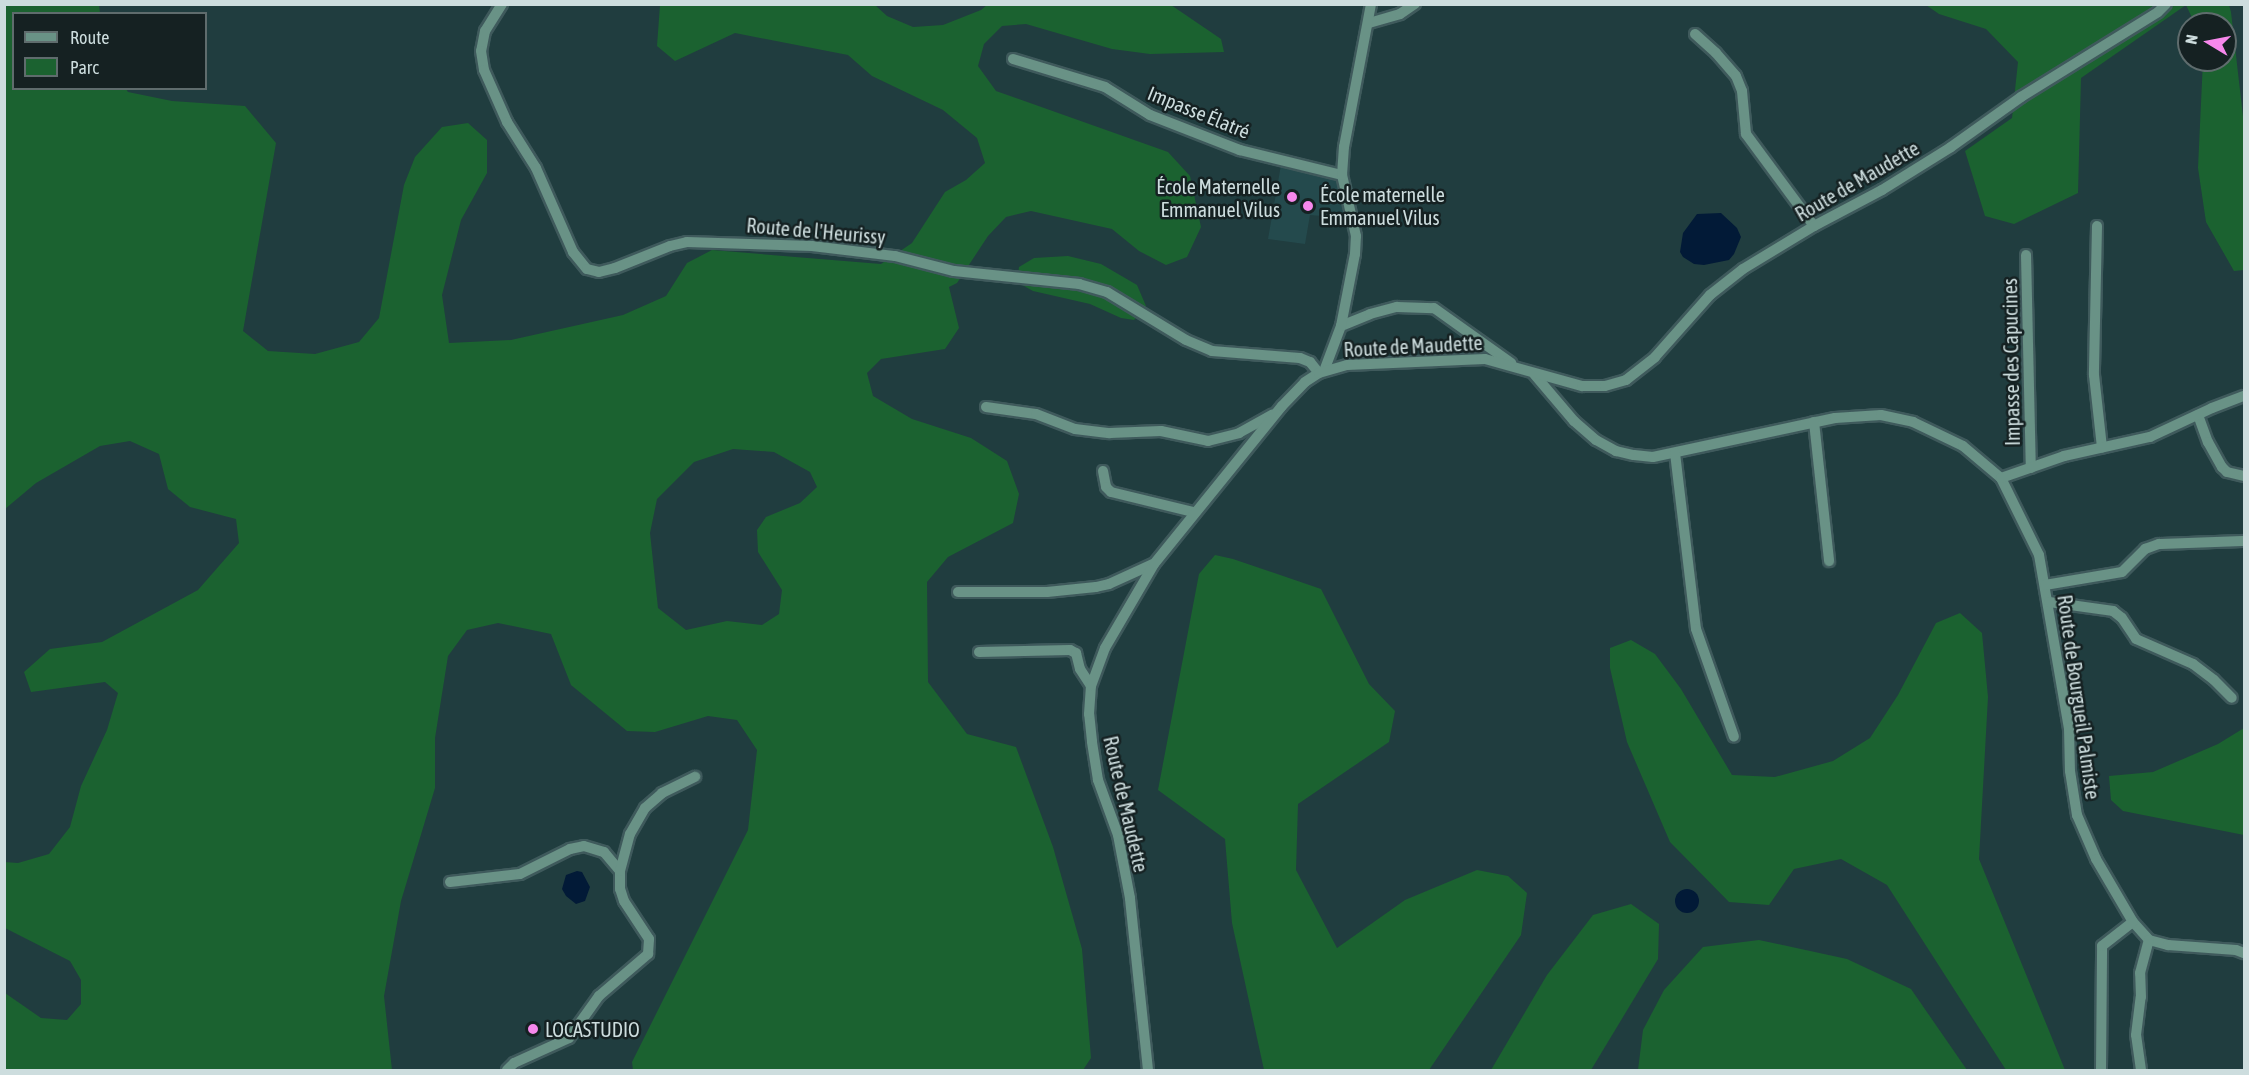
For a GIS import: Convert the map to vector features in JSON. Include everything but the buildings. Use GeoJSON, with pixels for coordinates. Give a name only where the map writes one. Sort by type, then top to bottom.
{"type":"FeatureCollection","features":[{"type":"Feature","properties":{"kind":"street","name":"Route de l'Heurissy"},"geometry":{"type":"LineString","coordinates":[[502,4],[485,31],[481,51],[484,70],[507,122],[536,168],[573,252],[587,269],[599,272],[615,268],[670,246],[687,242],[812,246],[895,256],[930,267],[954,271],[1079,284],[1107,292],[1186,340],[1212,351],[1300,357],[1321,372]]}},
{"type":"Feature","properties":{"kind":"street"},"geometry":{"type":"LineString","coordinates":[[1321,372],[1341,326],[1355,254],[1356,236],[1342,175],[1346,138],[1371,4]]}},
{"type":"Feature","properties":{"kind":"street"},"geometry":{"type":"LineString","coordinates":[[1369,22],[1400,14],[1415,4]]}},
{"type":"Feature","properties":{"kind":"street","name":"Route de Maudette"},"geometry":{"type":"LineString","coordinates":[[1148,1071],[1130,898],[1118,835],[1098,780],[1089,714],[1091,686],[1106,648],[1154,564],[1193,512],[1232,470],[1277,412],[1305,382],[1321,372],[1347,365],[1464,359],[1485,359],[1513,365],[1533,374],[1592,387],[1614,385],[1626,380],[1655,357],[1710,296],[1743,269],[1814,226],[1882,190],[2166,4]]}},
{"type":"Feature","properties":{"kind":"street"},"geometry":{"type":"LineString","coordinates":[[1695,34],[1736,76],[1742,91],[1746,134],[1814,226]]}},
{"type":"Feature","properties":{"kind":"street","name":"Impasse Élatré"},"geometry":{"type":"LineString","coordinates":[[1013,59],[1105,87],[1150,115],[1240,150],[1342,175]]}},
{"type":"Feature","properties":{"kind":"street"},"geometry":{"type":"LineString","coordinates":[[2097,226],[2094,375],[2102,448]]}},
{"type":"Feature","properties":{"kind":"street","name":"Impasse des Capucines"},"geometry":{"type":"LineString","coordinates":[[2026,255],[2031,468]]}},
{"type":"Feature","properties":{"kind":"street"},"geometry":{"type":"LineString","coordinates":[[1341,326],[1370,314],[1397,307],[1434,308],[1513,365]]}},
{"type":"Feature","properties":{"kind":"street","name":"Route de Bourgueil Palmiste"},"geometry":{"type":"LineString","coordinates":[[1533,374],[1574,421],[1596,440],[1616,451],[1653,457],[1835,418],[1881,415],[1913,422],[1963,446],[2001,478],[2034,543],[2049,602],[2069,728],[2070,771],[2077,815],[2096,859],[2133,922],[2149,940]]}},
{"type":"Feature","properties":{"kind":"street"},"geometry":{"type":"LineString","coordinates":[[2001,478],[2064,456],[2150,437],[2244,396]]}},
{"type":"Feature","properties":{"kind":"street"},"geometry":{"type":"LineString","coordinates":[[986,407],[1036,414],[1076,429],[1110,433],[1161,431],[1208,441],[1239,433],[1277,412]]}},
{"type":"Feature","properties":{"kind":"street"},"geometry":{"type":"LineString","coordinates":[[2198,415],[2208,442],[2222,467],[2227,472],[2244,476]]}},
{"type":"Feature","properties":{"kind":"street"},"geometry":{"type":"LineString","coordinates":[[1814,422],[1829,561]]}},
{"type":"Feature","properties":{"kind":"street"},"geometry":{"type":"LineString","coordinates":[[1675,453],[1696,629],[1734,736]]}},
{"type":"Feature","properties":{"kind":"street"},"geometry":{"type":"LineString","coordinates":[[1103,471],[1106,487],[1111,492],[1193,512]]}},
{"type":"Feature","properties":{"kind":"street"},"geometry":{"type":"LineString","coordinates":[[2045,585],[2122,572],[2145,549],[2159,544],[2244,541]]}},
{"type":"Feature","properties":{"kind":"street"},"geometry":{"type":"LineString","coordinates":[[958,592],[1047,592],[1096,587],[1109,584],[1154,564]]}},
{"type":"Feature","properties":{"kind":"street"},"geometry":{"type":"LineString","coordinates":[[2049,602],[2113,611],[2122,618],[2136,639],[2193,664],[2232,698]]}},
{"type":"Feature","properties":{"kind":"street"},"geometry":{"type":"LineString","coordinates":[[979,652],[1071,650],[1076,653],[1080,669],[1091,686]]}},
{"type":"Feature","properties":{"kind":"street"},"geometry":{"type":"LineString","coordinates":[[507,1071],[514,1063],[568,1038],[600,996],[648,954],[649,939],[624,901],[620,889],[620,871],[630,834],[645,808],[662,793],[695,777]]}},
{"type":"Feature","properties":{"kind":"street"},"geometry":{"type":"LineString","coordinates":[[450,882],[520,874],[570,849],[584,846],[604,852],[620,871]]}},
{"type":"Feature","properties":{"kind":"street"},"geometry":{"type":"LineString","coordinates":[[2101,1071],[2102,946],[2133,922]]}},
{"type":"Feature","properties":{"kind":"street"},"geometry":{"type":"LineString","coordinates":[[2140,1071],[2136,1035],[2141,997],[2140,973],[2149,940],[2168,945],[2236,950],[2244,953]]}},
{"type":"Feature","properties":{"kind":"shaded area","name":"École maternelle Emmanuel Vilus"},"geometry":{"type":"Polygon","coordinates":[[[1281,165],[1338,178],[1339,198],[1346,218],[1310,215],[1305,244],[1268,239],[1281,165]]]}},
{"type":"Feature","properties":{"kind":"shaded area"},"geometry":{"type":"Polygon","coordinates":[[[1721,213],[1737,228],[1741,237],[1729,260],[1704,265],[1694,264],[1683,257],[1680,252],[1683,233],[1697,214],[1721,213]]]}},
{"type":"Feature","properties":{"kind":"shaded area"},"geometry":{"type":"Polygon","coordinates":[[[577,871],[582,872],[590,887],[585,901],[576,904],[566,896],[562,889],[566,875],[577,871]]]}},
{"type":"Feature","properties":{"kind":"shaded area"},"geometry":{"type":"Polygon","coordinates":[[[1682,889],[1692,889],[1699,896],[1699,906],[1692,913],[1682,913],[1675,906],[1675,896],[1682,889]]]}},
{"type":"Feature","properties":{"kind":"green space"},"geometry":{"type":"Polygon","coordinates":[[[5,5],[99,5],[100,12],[12,12],[12,90],[127,90],[172,101],[245,106],[276,143],[243,331],[268,351],[315,354],[359,342],[379,318],[404,185],[415,157],[442,127],[468,123],[487,140],[487,173],[461,220],[442,295],[449,343],[511,340],[623,315],[666,296],[687,263],[712,250],[881,264],[912,243],[945,192],[966,180],[985,163],[977,138],[943,110],[872,76],[848,55],[735,33],[675,61],[657,46],[660,5],[875,5],[887,16],[913,27],[943,25],[981,10],[987,5],[1171,5],[1221,39],[1224,52],[1150,54],[1112,49],[1026,24],[1002,26],[984,44],[978,66],[996,91],[1168,152],[1190,176],[1201,227],[1187,257],[1166,265],[1139,251],[1112,229],[1031,211],[1006,217],[988,236],[957,283],[949,287],[959,328],[945,349],[881,359],[867,373],[873,396],[912,419],[971,438],[1007,461],[1019,494],[1013,523],[948,557],[927,582],[928,682],[967,734],[1016,747],[1053,847],[1082,949],[1091,1058],[1083,1070],[633,1070],[632,1062],[748,830],[757,750],[737,720],[708,716],[655,732],[627,731],[571,685],[551,634],[498,623],[467,630],[448,656],[435,738],[435,788],[401,901],[384,996],[392,1070],[5,1070],[5,993],[41,1018],[67,1020],[81,1004],[81,980],[70,961],[5,928],[4,862],[18,863],[49,854],[70,827],[81,786],[107,730],[118,693],[105,682],[31,692],[24,672],[50,649],[102,642],[198,590],[239,543],[236,519],[190,507],[168,489],[159,454],[130,441],[100,446],[36,483],[5,509],[5,5]],[[733,449],[694,462],[657,499],[650,533],[658,608],[686,630],[727,621],[762,625],[779,614],[782,590],[758,552],[757,530],[766,517],[800,503],[817,487],[810,472],[774,452],[733,449]]]}},
{"type":"Feature","properties":{"kind":"green space"},"geometry":{"type":"Polygon","coordinates":[[[1926,5],[2186,5],[2081,78],[2078,193],[2014,224],[1985,216],[1965,151],[2012,118],[2018,62],[1986,29],[1939,14],[1926,5]]]}},
{"type":"Feature","properties":{"kind":"green space"},"geometry":{"type":"Polygon","coordinates":[[[2186,5],[2229,5],[2231,12],[2189,12],[2186,5]]]}},
{"type":"Feature","properties":{"kind":"green space"},"geometry":{"type":"Polygon","coordinates":[[[2237,64],[2244,125],[2244,270],[2234,271],[2206,222],[2198,168],[2202,72],[2237,72],[2237,64]]]}},
{"type":"Feature","properties":{"kind":"green space"},"geometry":{"type":"Polygon","coordinates":[[[1068,256],[1101,264],[1137,285],[1146,306],[1134,320],[1121,318],[1090,304],[1033,291],[1017,282],[1019,267],[1034,258],[1068,256]]]}},
{"type":"Feature","properties":{"kind":"green space"},"geometry":{"type":"Polygon","coordinates":[[[1215,555],[1321,589],[1369,684],[1395,711],[1389,742],[1298,804],[1296,870],[1337,948],[1405,900],[1477,870],[1508,876],[1527,893],[1521,935],[1429,1070],[1264,1070],[1232,923],[1225,839],[1158,790],[1199,574],[1215,555]]]}},
{"type":"Feature","properties":{"kind":"green space"},"geometry":{"type":"Polygon","coordinates":[[[1960,613],[1982,633],[1988,697],[1979,859],[2065,1070],[2006,1070],[1887,885],[1841,859],[1794,869],[1769,905],[1729,902],[1670,842],[1627,742],[1610,668],[1610,648],[1631,640],[1655,654],[1681,689],[1732,775],[1775,777],[1833,761],[1870,738],[1898,695],[1936,623],[1960,613]]]}},
{"type":"Feature","properties":{"kind":"green space"},"geometry":{"type":"Polygon","coordinates":[[[2244,728],[2244,835],[2123,811],[2111,800],[2109,776],[2153,772],[2218,744],[2244,728]]]}},
{"type":"Feature","properties":{"kind":"green space"},"geometry":{"type":"Polygon","coordinates":[[[1631,904],[1659,924],[1658,959],[1591,1070],[1491,1070],[1547,975],[1593,915],[1631,904]]]}},
{"type":"Feature","properties":{"kind":"green space"},"geometry":{"type":"Polygon","coordinates":[[[1759,940],[1847,959],[1911,989],[1967,1070],[1638,1070],[1643,1030],[1664,990],[1703,947],[1759,940]]]}},
{"type":"Feature","properties":{"kind":"place","name":"École Maternelle Emmanuel Vilus"},"geometry":{"type":"Point","coordinates":[1292,197]}},
{"type":"Feature","properties":{"kind":"place","name":"École maternelle Emmanuel Vilus"},"geometry":{"type":"Point","coordinates":[1308,206]}},
{"type":"Feature","properties":{"kind":"place","name":"LOCASTUDIO"},"geometry":{"type":"Point","coordinates":[533,1029]}}]}
